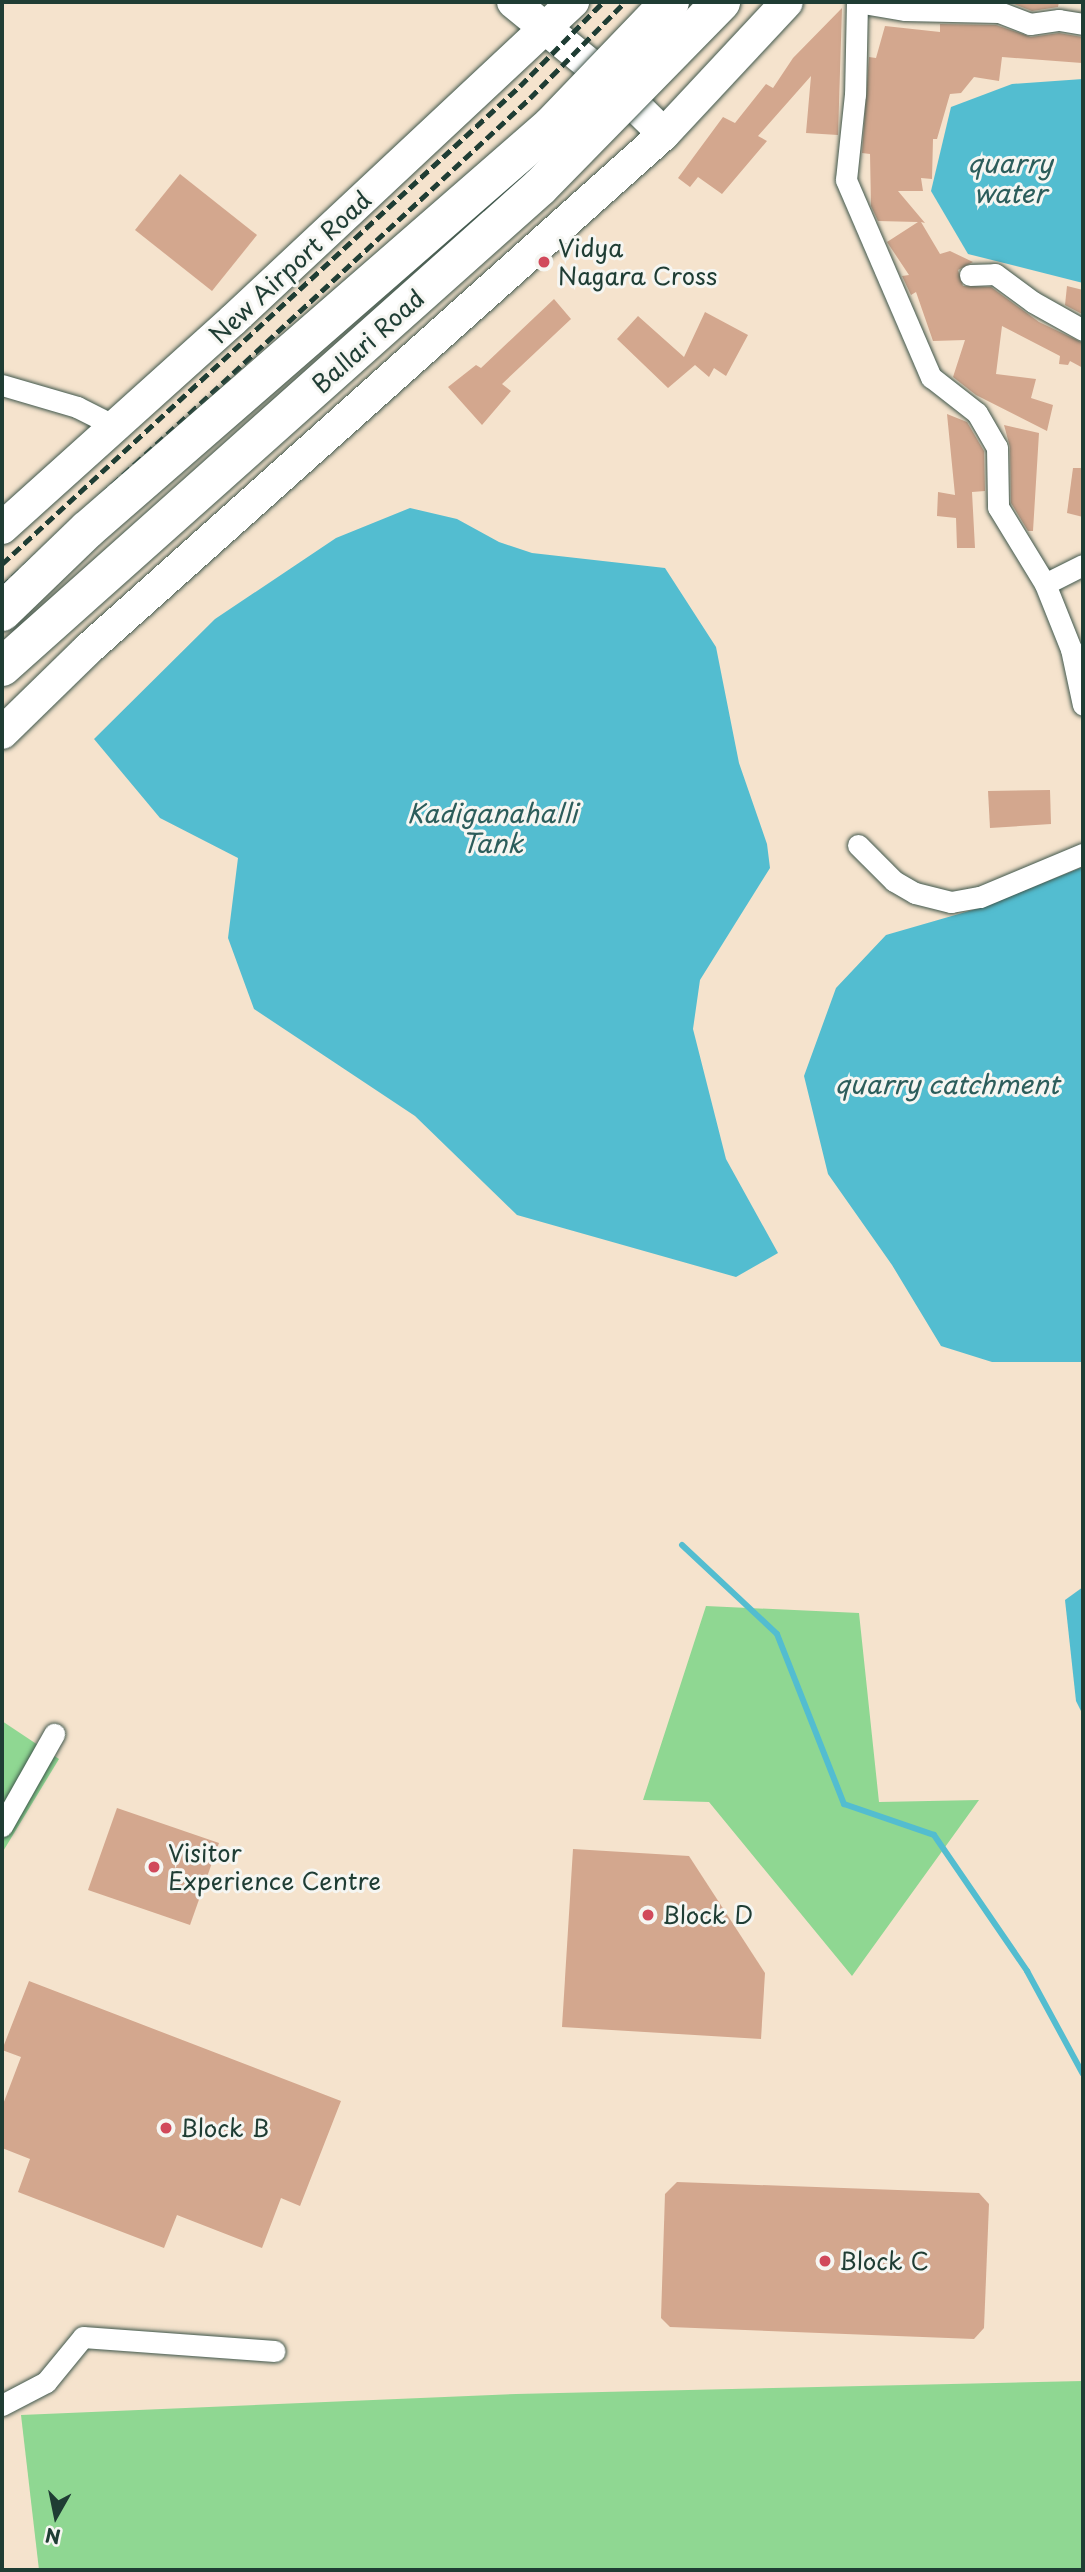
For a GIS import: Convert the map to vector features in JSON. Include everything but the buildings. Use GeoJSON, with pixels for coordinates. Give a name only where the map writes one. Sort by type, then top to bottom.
{"type":"FeatureCollection","features":[{"type":"Feature","properties":{"kind":"highway","name":"Ballari Road"},"geometry":{"type":"LineString","coordinates":[[2,612],[87,530],[551,125],[670,2]]}},
{"type":"Feature","properties":{"kind":"highway","name":"Ballari Road"},"geometry":{"type":"LineString","coordinates":[[2,667],[540,187],[721,2]]}},
{"type":"Feature","properties":{"kind":"street"},"geometry":{"type":"LineString","coordinates":[[513,2],[547,28],[664,134]]}},
{"type":"Feature","properties":{"kind":"street","name":"New Airport Road"},"geometry":{"type":"LineString","coordinates":[[2,528],[573,2]]}},
{"type":"Feature","properties":{"kind":"street"},"geometry":{"type":"LineString","coordinates":[[2,733],[87,650],[664,134],[787,2]]}},
{"type":"Feature","properties":{"kind":"street"},"geometry":{"type":"LineString","coordinates":[[1083,24],[1059,20],[1030,24],[999,12],[905,10],[857,2],[855,94],[846,180],[931,377],[977,413],[997,447],[998,507],[1045,583],[1077,649],[1083,705]]}},
{"type":"Feature","properties":{"kind":"street"},"geometry":{"type":"LineString","coordinates":[[970,275],[995,274],[1033,302],[1083,330]]}},
{"type":"Feature","properties":{"kind":"street"},"geometry":{"type":"LineString","coordinates":[[2,385],[77,407],[115,426]]}},
{"type":"Feature","properties":{"kind":"street"},"geometry":{"type":"LineString","coordinates":[[1045,583],[1083,565]]}},
{"type":"Feature","properties":{"kind":"street"},"geometry":{"type":"LineString","coordinates":[[858,845],[894,881],[915,893],[951,902],[980,897],[1083,854]]}},
{"type":"Feature","properties":{"kind":"street"},"geometry":{"type":"LineString","coordinates":[[2,1826],[54,1734]]}},
{"type":"Feature","properties":{"kind":"street"},"geometry":{"type":"LineString","coordinates":[[2,2405],[46,2382],[83,2337],[274,2351]]}},
{"type":"Feature","properties":{"kind":"green space"},"geometry":{"type":"Polygon","coordinates":[[[706,1606],[859,1613],[879,1802],[979,1800],[852,1976],[709,1802],[643,1800],[706,1606]]]}},
{"type":"Feature","properties":{"kind":"green space"},"geometry":{"type":"Polygon","coordinates":[[[2,1721],[59,1759],[2,1853],[2,1721]]]}},
{"type":"Feature","properties":{"kind":"green space"},"geometry":{"type":"Polygon","coordinates":[[[1083,2381],[1083,2570],[39,2570],[21,2415],[516,2394],[1083,2381]]]}},
{"type":"Feature","properties":{"kind":"water","name":"quarry water"},"geometry":{"type":"Polygon","coordinates":[[[1083,79],[1083,283],[968,254],[931,191],[951,107],[1012,84],[1083,79]]]}},
{"type":"Feature","properties":{"kind":"water","name":"Kadiganahalli Tank"},"geometry":{"type":"Polygon","coordinates":[[[410,508],[457,519],[499,542],[532,553],[665,568],[716,647],[739,763],[767,844],[770,868],[700,980],[693,1029],[726,1159],[778,1253],[736,1277],[517,1215],[415,1116],[254,1009],[228,938],[238,858],[160,818],[94,739],[215,619],[336,538],[410,508]]]}},
{"type":"Feature","properties":{"kind":"water","name":"quarry catchment"},"geometry":{"type":"Polygon","coordinates":[[[1083,867],[1083,1362],[992,1362],[941,1346],[892,1265],[828,1174],[804,1076],[836,988],[886,935],[983,907],[1083,867]]]}},
{"type":"Feature","properties":{"kind":"water"},"geometry":{"type":"Polygon","coordinates":[[[1083,1587],[1083,1715],[1076,1701],[1065,1600],[1083,1587]]]}},
{"type":"Feature","properties":{"kind":"waterway"},"geometry":{"type":"LineString","coordinates":[[682,1545],[777,1634],[844,1804],[934,1835],[1027,1971],[1083,2074]]}},
{"type":"Feature","properties":{"kind":"railway"},"geometry":{"type":"LineString","coordinates":[[2,564],[520,86],[603,2]]}},
{"type":"Feature","properties":{"kind":"railway"},"geometry":{"type":"LineString","coordinates":[[2,587],[530,98],[625,2]]}},
{"type":"Feature","properties":{"kind":"place","name":"Vidya Nagara Cross"},"geometry":{"type":"Point","coordinates":[544,262]}},
{"type":"Feature","properties":{"kind":"place","name":"Visitor Experience Centre"},"geometry":{"type":"Point","coordinates":[154,1867]}},
{"type":"Feature","properties":{"kind":"place","name":"Block D"},"geometry":{"type":"Point","coordinates":[648,1915]}},
{"type":"Feature","properties":{"kind":"place","name":"Block B"},"geometry":{"type":"Point","coordinates":[166,2128]}},
{"type":"Feature","properties":{"kind":"place","name":"Block C"},"geometry":{"type":"Point","coordinates":[825,2261]}}]}
